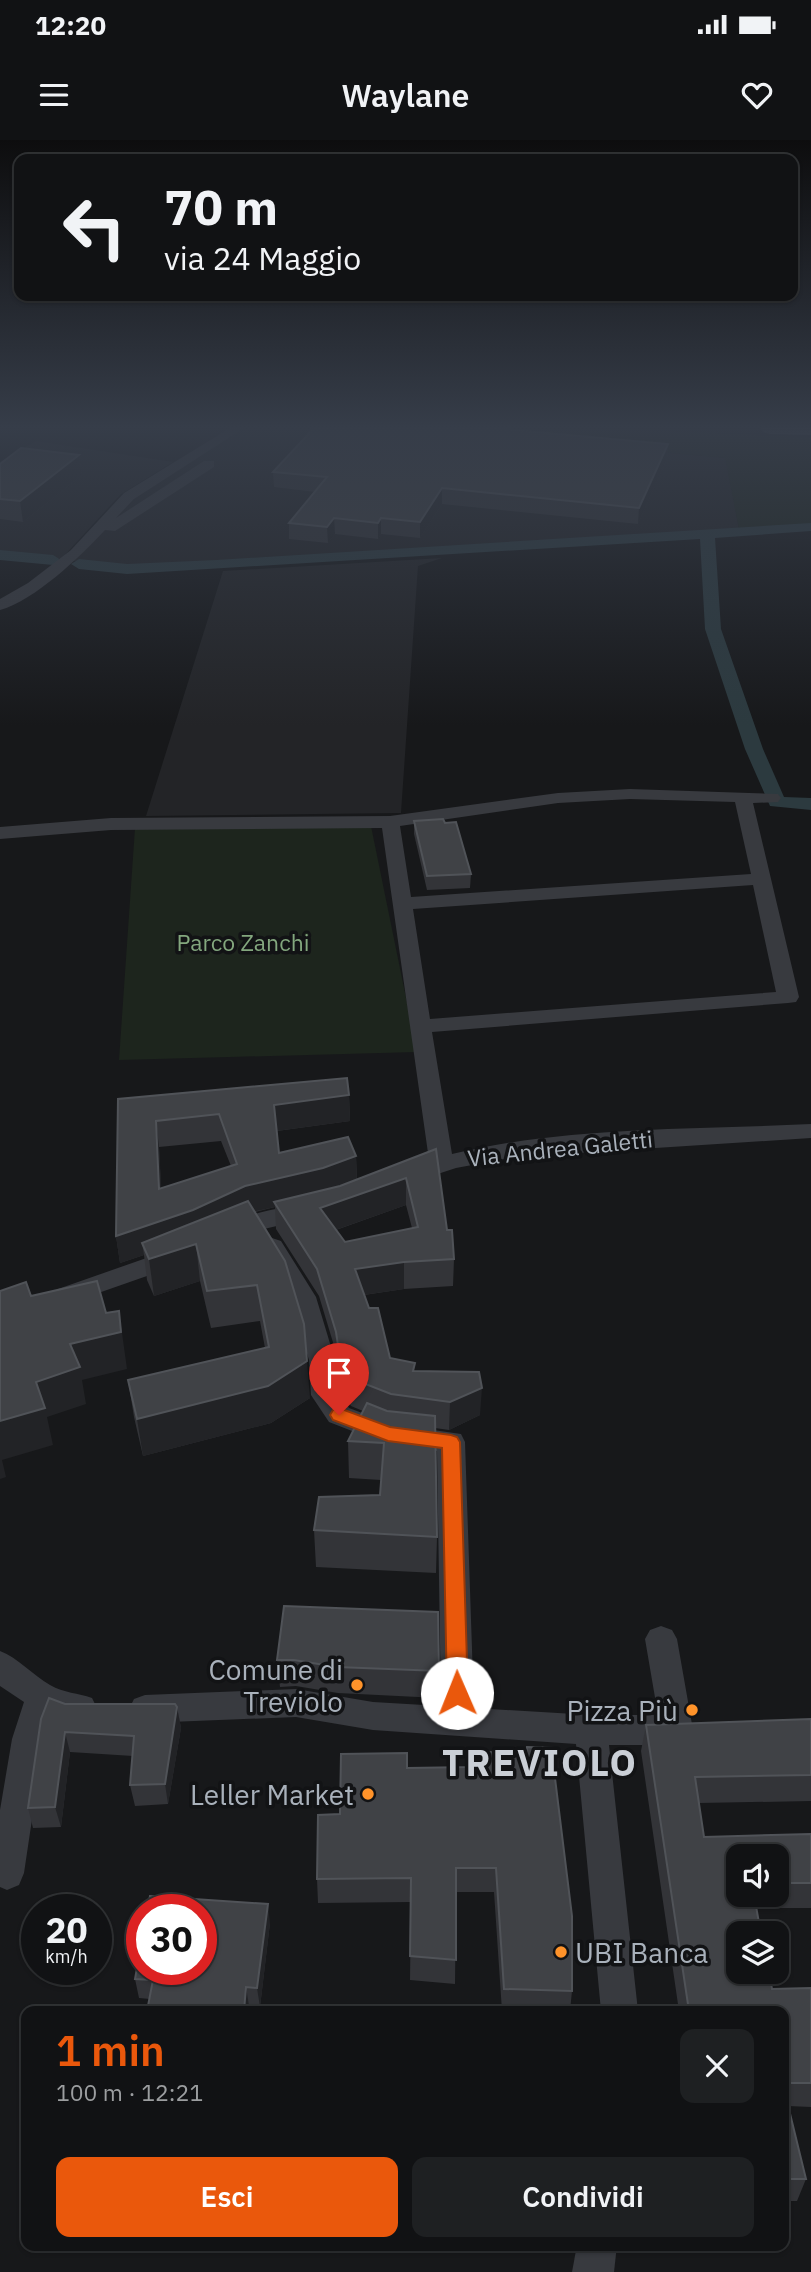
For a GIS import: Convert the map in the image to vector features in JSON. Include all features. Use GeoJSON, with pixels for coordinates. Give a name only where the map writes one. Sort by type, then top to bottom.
{"type":"FeatureCollection","features":[{"type":"Feature","properties":{"kind":"street"},"geometry":{"type":"LineString","coordinates":[[0,605],[62,564],[100,527]]}},
{"type":"Feature","properties":{"kind":"street"},"geometry":{"type":"LineString","coordinates":[[89,540],[109,527]]}},
{"type":"Feature","properties":{"kind":"street"},"geometry":{"type":"LineString","coordinates":[[0,833],[111,824],[390,822],[558,798],[630,794],[772,799]]}},
{"type":"Feature","properties":{"kind":"street"},"geometry":{"type":"LineString","coordinates":[[421,1026],[788,997],[743,798]]}},
{"type":"Feature","properties":{"kind":"street"},"geometry":{"type":"LineString","coordinates":[[390,822],[442,1162]]}},
{"type":"Feature","properties":{"kind":"street"},"geometry":{"type":"LineString","coordinates":[[402,904],[761,879]]}},
{"type":"Feature","properties":{"kind":"street","name":"Via Andrea Galetti"},"geometry":{"type":"LineString","coordinates":[[380,1186],[442,1162],[473,1154],[538,1146],[811,1131]]}},
{"type":"Feature","properties":{"kind":"street"},"geometry":{"type":"LineString","coordinates":[[40,1303],[103,1284],[199,1248],[257,1222],[331,1205]]}},
{"type":"Feature","properties":{"kind":"street"},"geometry":{"type":"LineString","coordinates":[[257,1222],[303,1297],[322,1360],[325,1395],[339,1415],[388,1434],[451,1442],[458,1721]]}},
{"type":"Feature","properties":{"kind":"street"},"geometry":{"type":"LineString","coordinates":[[0,1665],[3,1670],[42,1697],[69,1708],[149,1709],[296,1703],[373,1716],[591,1730],[690,1730],[661,1639]]}},
{"type":"Feature","properties":{"kind":"street"},"geometry":{"type":"LineString","coordinates":[[7,1872],[28,1739],[42,1697]]}},
{"type":"Feature","properties":{"kind":"street"},"geometry":{"type":"LineString","coordinates":[[591,1730],[619,2006]]}},
{"type":"Feature","properties":{"kind":"street"},"geometry":{"type":"LineString","coordinates":[[593,2272],[596,2251]]}},
{"type":"Feature","properties":{"kind":"shaded area"},"geometry":{"type":"Polygon","coordinates":[[[0,527],[90,527],[61,559],[0,553],[0,527]]]}},
{"type":"Feature","properties":{"kind":"shaded area"},"geometry":{"type":"Polygon","coordinates":[[[106,527],[739,529],[213,562],[135,565],[73,561],[106,527]]]}},
{"type":"Feature","properties":{"kind":"shaded area"},"geometry":{"type":"Polygon","coordinates":[[[442,558],[418,566],[401,813],[146,816],[223,571],[442,558]]]}},
{"type":"Feature","properties":{"kind":"green space","name":"Parco Zanchi"},"geometry":{"type":"Polygon","coordinates":[[[371,826],[417,1052],[119,1060],[135,828],[371,826]]]}},
{"type":"Feature","properties":{"kind":"building"},"geometry":{"type":"Polygon","coordinates":[[[443,819],[445,823],[456,822],[471,874],[427,876],[414,821],[443,819]]]}},
{"type":"Feature","properties":{"kind":"building"},"geometry":{"type":"Polygon","coordinates":[[[347,1078],[349,1095],[274,1105],[279,1153],[348,1137],[356,1156],[323,1168],[245,1186],[193,1210],[116,1236],[118,1099],[347,1078]],[[219,1114],[156,1121],[159,1189],[237,1164],[219,1114]]]}},
{"type":"Feature","properties":{"kind":"building"},"geometry":{"type":"Polygon","coordinates":[[[436,1149],[447,1230],[452,1230],[454,1259],[355,1269],[369,1308],[378,1308],[390,1358],[415,1363],[413,1371],[479,1372],[482,1388],[450,1402],[391,1394],[350,1378],[341,1365],[336,1332],[317,1269],[274,1202],[340,1186],[436,1149]],[[406,1178],[320,1208],[345,1242],[418,1227],[406,1178]]]}},
{"type":"Feature","properties":{"kind":"building"},"geometry":{"type":"Polygon","coordinates":[[[248,1201],[285,1261],[304,1324],[307,1361],[268,1386],[137,1419],[128,1380],[269,1347],[257,1285],[207,1291],[196,1244],[149,1259],[142,1243],[248,1201]]]}},
{"type":"Feature","properties":{"kind":"building"},"geometry":{"type":"Polygon","coordinates":[[[97,1281],[106,1313],[119,1311],[121,1332],[70,1344],[80,1367],[36,1382],[45,1408],[0,1421],[0,1291],[26,1282],[31,1296],[97,1281]]]}},
{"type":"Feature","properties":{"kind":"building"},"geometry":{"type":"Polygon","coordinates":[[[367,1403],[387,1411],[435,1416],[437,1537],[314,1530],[319,1497],[380,1495],[384,1443],[348,1441],[367,1403]]]}},
{"type":"Feature","properties":{"kind":"building"},"geometry":{"type":"Polygon","coordinates":[[[284,1606],[438,1612],[439,1671],[337,1667],[277,1660],[284,1606]]]}},
{"type":"Feature","properties":{"kind":"building"},"geometry":{"type":"Polygon","coordinates":[[[49,1698],[65,1704],[175,1704],[177,1707],[165,1784],[130,1785],[134,1736],[65,1732],[55,1807],[28,1808],[41,1719],[49,1698]]]}},
{"type":"Feature","properties":{"kind":"building"},"geometry":{"type":"Polygon","coordinates":[[[811,1719],[811,1775],[695,1777],[704,1837],[811,1834],[811,1883],[789,1883],[789,1844],[726,1844],[726,1907],[756,1907],[759,1921],[726,1921],[726,1984],[771,1984],[772,1989],[811,1988],[811,2083],[789,2083],[789,2006],[688,2006],[646,1725],[811,1719]]]}},
{"type":"Feature","properties":{"kind":"building"},"geometry":{"type":"Polygon","coordinates":[[[527,1747],[554,1748],[554,1770],[572,1916],[572,1991],[504,1989],[496,1868],[456,1868],[456,1960],[410,1956],[411,1878],[317,1879],[318,1815],[340,1814],[341,1754],[407,1753],[407,1768],[472,1767],[473,1750],[526,1756],[527,1747]]]}},
{"type":"Feature","properties":{"kind":"building"},"geometry":{"type":"Polygon","coordinates":[[[217,1901],[268,1904],[257,1988],[246,1987],[244,2006],[148,2006],[152,1985],[217,1985],[217,1901]]]}},
{"type":"Feature","properties":{"kind":"building"},"geometry":{"type":"Polygon","coordinates":[[[789,2109],[806,2179],[789,2179],[789,2109]]]}},
{"type":"Feature","properties":{"kind":"waterway"},"geometry":{"type":"LineString","coordinates":[[707,534],[803,527]]}},
{"type":"Feature","properties":{"kind":"waterway"},"geometry":{"type":"LineString","coordinates":[[79,564],[127,569],[216,565],[707,534]]}},
{"type":"Feature","properties":{"kind":"waterway"},"geometry":{"type":"LineString","coordinates":[[707,534],[713,629],[754,749],[777,802],[811,804]]}},
{"type":"Feature","properties":{"kind":"waterway"},"geometry":{"type":"LineString","coordinates":[[0,555],[53,560]]}},
{"type":"Feature","properties":{"kind":"place","name":"Comune di Treviolo"},"geometry":{"type":"Point","coordinates":[357,1685]}},
{"type":"Feature","properties":{"kind":"place","name":"Pizza Più"},"geometry":{"type":"Point","coordinates":[692,1710]}},
{"type":"Feature","properties":{"kind":"place","name":"Leller Market"},"geometry":{"type":"Point","coordinates":[368,1794]}},
{"type":"Feature","properties":{"kind":"place","name":"UBI Banca"},"geometry":{"type":"Point","coordinates":[561,1952]}},
{"type":"Feature","properties":{"kind":"district","name":"TREVIOLO"},"geometry":{"type":"Point","coordinates":[540,1762]}},
{"type":"Feature","properties":{"kind":"route"},"geometry":{"type":"LineString","coordinates":[[339,1415],[388,1434],[451,1442],[457,1693]]}}]}
